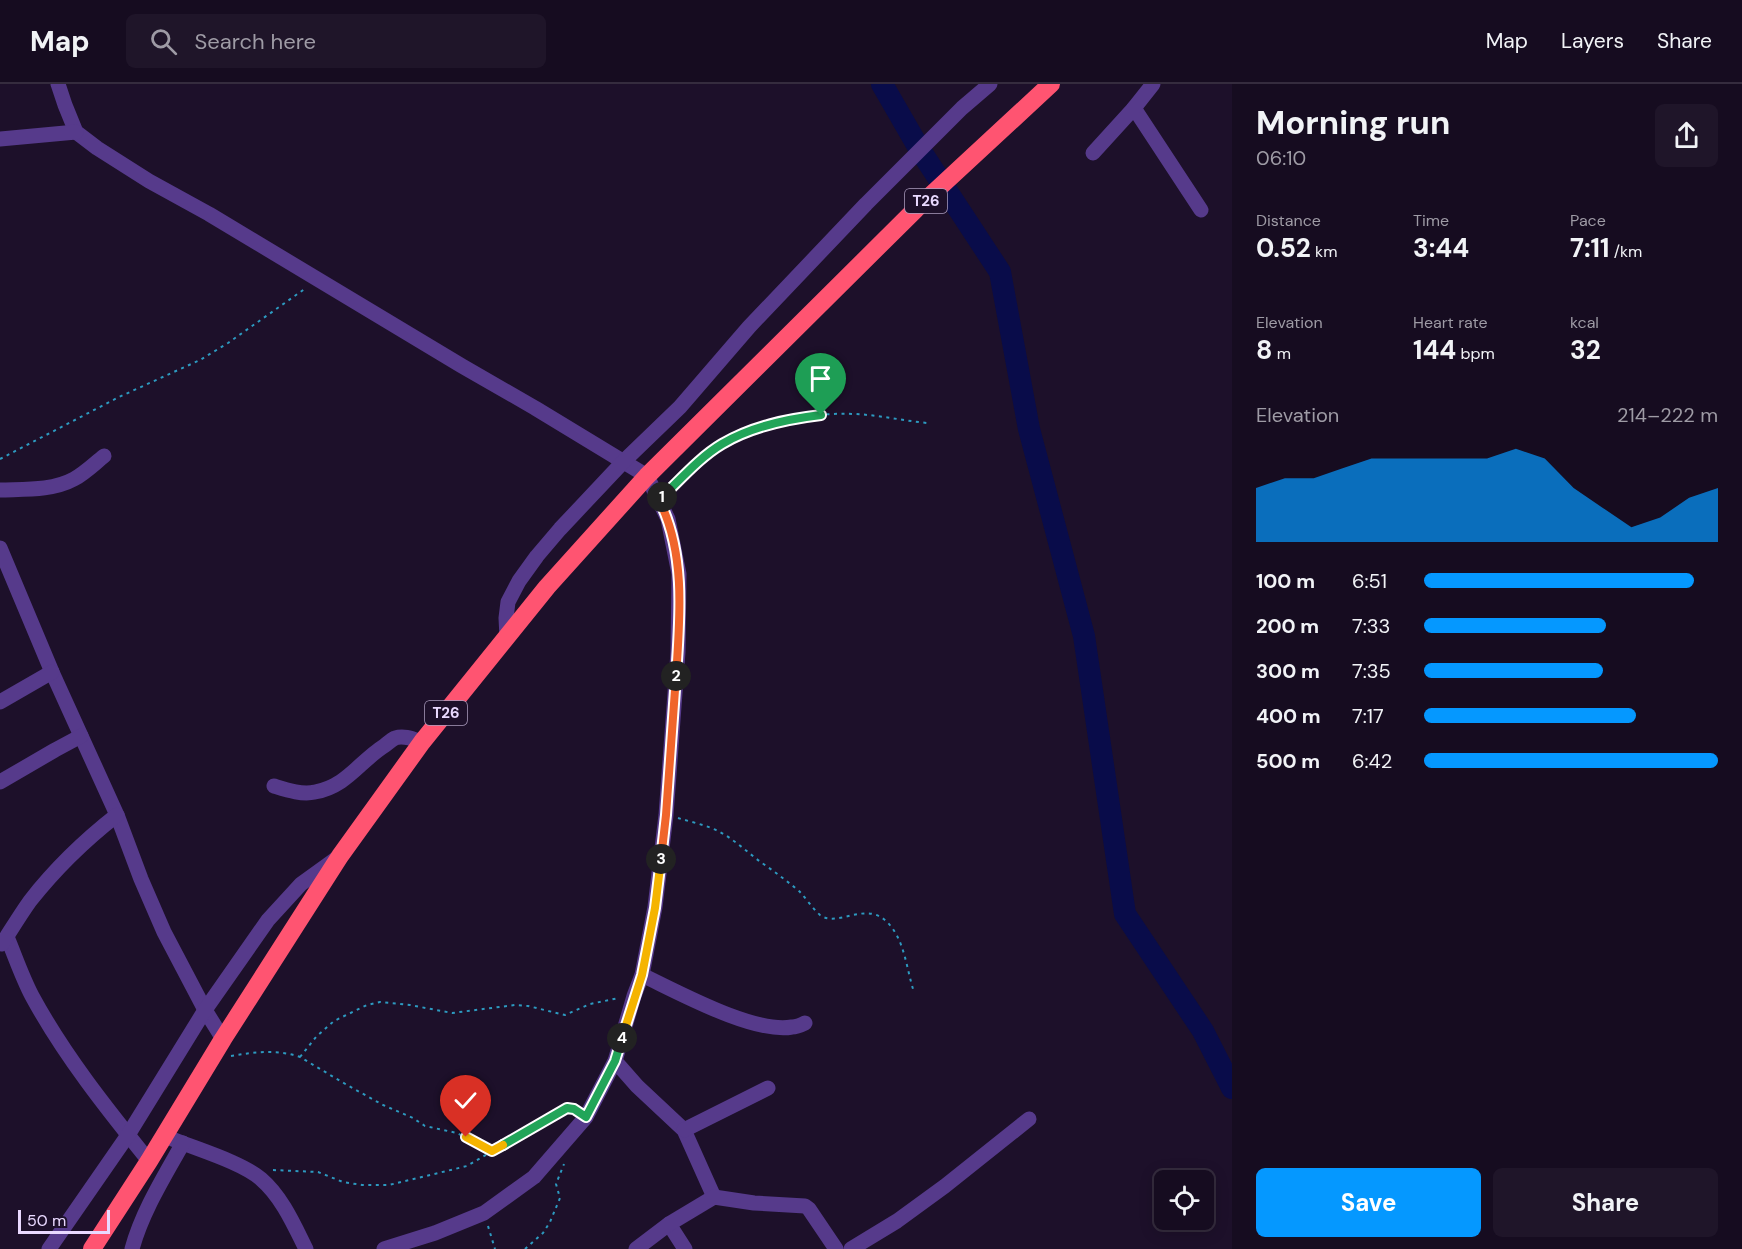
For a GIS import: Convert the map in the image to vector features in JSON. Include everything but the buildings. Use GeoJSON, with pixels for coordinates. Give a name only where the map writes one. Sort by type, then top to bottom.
{"type":"FeatureCollection","features":[{"type":"Feature","properties":{"kind":"highway","name":"T26"},"geometry":{"type":"LineString","coordinates":[[92,1249],[340,856],[422,742],[547,587],[647,476],[916,209],[1051,84]]}},
{"type":"Feature","properties":{"kind":"street"},"geometry":{"type":"LineString","coordinates":[[58,84],[76,132],[97,148],[149,181],[209,214],[624,461],[647,476],[668,519],[679,574],[678,652],[666,815],[655,908],[642,975],[615,1061],[586,1117],[534,1177],[484,1213],[435,1233],[384,1249]]}},
{"type":"Feature","properties":{"kind":"street"},"geometry":{"type":"LineString","coordinates":[[507,637],[508,602],[519,581],[560,529],[624,461],[680,407],[749,327],[866,204],[990,84]]}},
{"type":"Feature","properties":{"kind":"street"},"geometry":{"type":"LineString","coordinates":[[1093,153],[1153,84]]}},
{"type":"Feature","properties":{"kind":"street"},"geometry":{"type":"LineString","coordinates":[[1134,108],[1201,210]]}},
{"type":"Feature","properties":{"kind":"street"},"geometry":{"type":"LineString","coordinates":[[0,139],[76,132]]}},
{"type":"Feature","properties":{"kind":"street"},"geometry":{"type":"LineString","coordinates":[[0,490],[55,486],[73,480],[104,456]]}},
{"type":"Feature","properties":{"kind":"street"},"geometry":{"type":"LineString","coordinates":[[0,548],[52,672],[117,815],[159,921],[223,1039]]}},
{"type":"Feature","properties":{"kind":"street"},"geometry":{"type":"LineString","coordinates":[[0,702],[52,672]]}},
{"type":"Feature","properties":{"kind":"street"},"geometry":{"type":"LineString","coordinates":[[0,782],[81,736]]}},
{"type":"Feature","properties":{"kind":"street"},"geometry":{"type":"LineString","coordinates":[[274,786],[295,792],[313,793],[334,787],[396,738],[410,737],[422,742]]}},
{"type":"Feature","properties":{"kind":"street"},"geometry":{"type":"LineString","coordinates":[[117,815],[94,833],[59,868],[31,901],[3,942],[54,1033],[149,1161]]}},
{"type":"Feature","properties":{"kind":"street"},"geometry":{"type":"LineString","coordinates":[[49,1249],[128,1135],[206,1010],[268,921],[301,884],[340,856]]}},
{"type":"Feature","properties":{"kind":"street"},"geometry":{"type":"LineString","coordinates":[[642,975],[734,1017],[772,1027],[790,1028],[806,1023]]}},
{"type":"Feature","properties":{"kind":"street"},"geometry":{"type":"LineString","coordinates":[[615,1061],[637,1086],[684,1130],[714,1197]]}},
{"type":"Feature","properties":{"kind":"street"},"geometry":{"type":"LineString","coordinates":[[684,1130],[768,1089]]}},
{"type":"Feature","properties":{"kind":"street"},"geometry":{"type":"LineString","coordinates":[[851,1249],[897,1221],[945,1186],[1029,1119]]}},
{"type":"Feature","properties":{"kind":"street"},"geometry":{"type":"LineString","coordinates":[[165,1136],[244,1168],[262,1180],[283,1205],[306,1249]]}},
{"type":"Feature","properties":{"kind":"street"},"geometry":{"type":"LineString","coordinates":[[132,1249],[152,1201],[183,1143]]}},
{"type":"Feature","properties":{"kind":"street"},"geometry":{"type":"LineString","coordinates":[[636,1249],[669,1224],[714,1197],[754,1203],[805,1206],[812,1212],[836,1249]]}},
{"type":"Feature","properties":{"kind":"street"},"geometry":{"type":"LineString","coordinates":[[669,1224],[685,1249]]}},
{"type":"Feature","properties":{"kind":"path"},"geometry":{"type":"LineString","coordinates":[[0,459],[119,396],[200,360],[318,280]]}},
{"type":"Feature","properties":{"kind":"path"},"geometry":{"type":"LineString","coordinates":[[659,500],[721,444],[750,430],[794,418],[842,413],[868,414],[927,423]]}},
{"type":"Feature","properties":{"kind":"path"},"geometry":{"type":"LineString","coordinates":[[666,815],[718,831],[789,883],[820,915],[826,918],[860,912],[877,914],[886,921],[902,944],[914,992]]}},
{"type":"Feature","properties":{"kind":"path"},"geometry":{"type":"LineString","coordinates":[[300,1057],[316,1037],[334,1022],[367,1005],[380,1002],[410,1005],[452,1014],[515,1005],[565,1015],[590,1004],[634,996]]}},
{"type":"Feature","properties":{"kind":"path"},"geometry":{"type":"LineString","coordinates":[[212,1058],[266,1051],[300,1057],[383,1105],[425,1126],[457,1133],[492,1151]]}},
{"type":"Feature","properties":{"kind":"path"},"geometry":{"type":"LineString","coordinates":[[268,1170],[318,1172],[343,1182],[389,1185],[467,1166],[567,1108],[574,1109],[586,1117]]}},
{"type":"Feature","properties":{"kind":"path"},"geometry":{"type":"LineString","coordinates":[[525,1249],[543,1233],[559,1202],[560,1194],[556,1184],[565,1160],[564,1143]]}},
{"type":"Feature","properties":{"kind":"path"},"geometry":{"type":"LineString","coordinates":[[484,1213],[495,1249]]}},
{"type":"Feature","properties":{"kind":"waterway"},"geometry":{"type":"LineString","coordinates":[[882,84],[920,150],[1000,272],[1029,429],[1084,636],[1125,914],[1203,1031],[1232,1088]]}},
{"type":"Feature","properties":{"kind":"route"},"geometry":{"type":"LineString","coordinates":[[466,1137],[492,1151],[567,1108],[574,1109],[586,1117],[615,1061],[642,975],[655,908],[666,815],[678,652],[679,574],[668,519],[659,500],[721,444],[750,430],[794,418],[821,415]]}}]}
